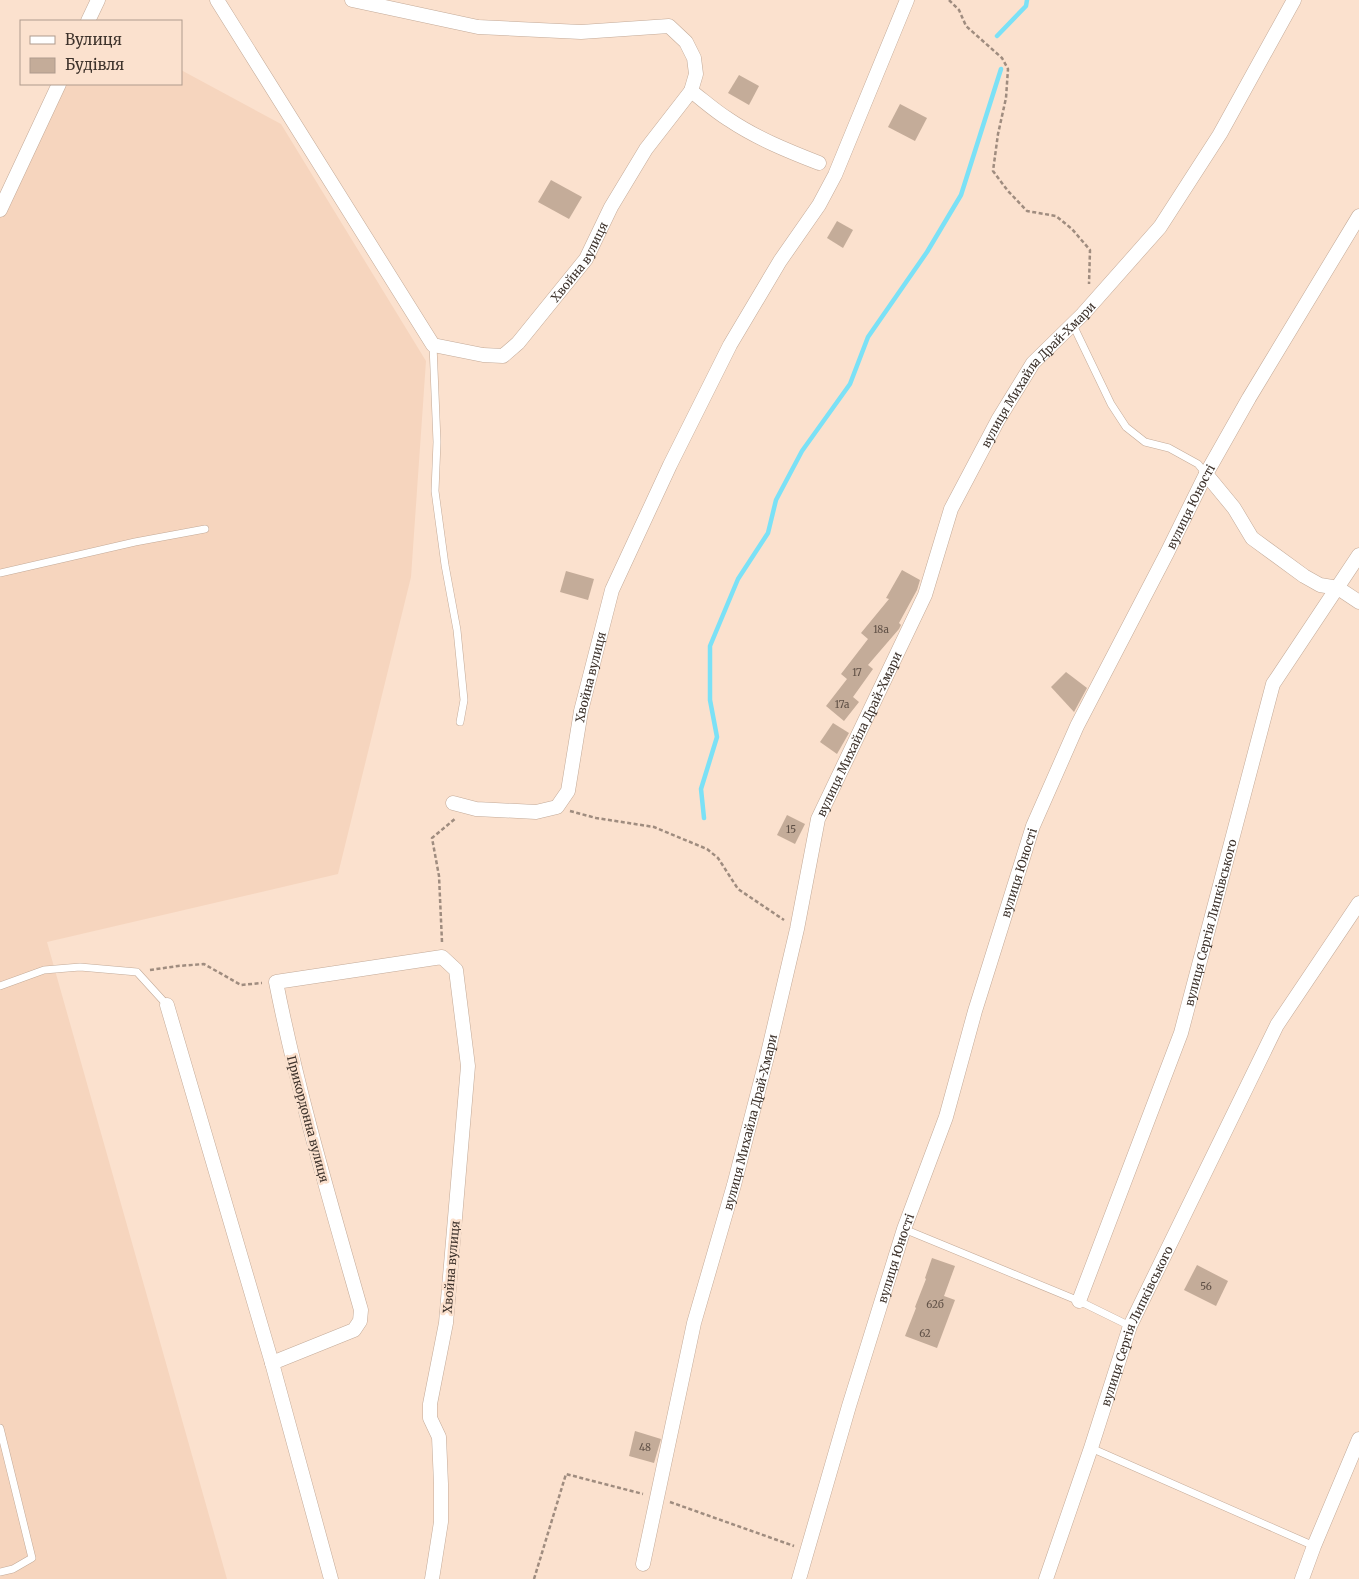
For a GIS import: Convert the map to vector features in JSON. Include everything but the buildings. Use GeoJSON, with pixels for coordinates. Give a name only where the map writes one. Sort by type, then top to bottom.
{"type":"FeatureCollection","features":[{"type":"Feature","properties":{"kind":"street"},"geometry":{"type":"LineString","coordinates":[[88,20],[98,0]]}},
{"type":"Feature","properties":{"kind":"street"},"geometry":{"type":"LineString","coordinates":[[217,0],[432,345]]}},
{"type":"Feature","properties":{"kind":"street","name":"Хвойна вулиця"},"geometry":{"type":"LineString","coordinates":[[352,0],[478,27],[582,32],[669,26],[686,42],[694,58],[696,74],[691,91],[646,149],[611,207],[586,259],[518,343],[503,356],[484,355],[432,345]]}},
{"type":"Feature","properties":{"kind":"street","name":"Хвойна вулиця"},"geometry":{"type":"LineString","coordinates":[[557,807],[568,791],[581,712],[612,590],[670,464],[730,345],[780,261],[819,205],[835,176],[908,0]]}},
{"type":"Feature","properties":{"kind":"street","name":"вулиця Михайла Драй-Хмари"},"geometry":{"type":"LineString","coordinates":[[643,1564],[694,1323],[734,1185],[767,1056],[797,930],[818,819],[925,595],[951,509],[998,420],[1033,363],[1073,325],[1160,227],[1220,134],[1294,0]]}},
{"type":"Feature","properties":{"kind":"street"},"geometry":{"type":"LineString","coordinates":[[0,210],[59,85]]}},
{"type":"Feature","properties":{"kind":"street"},"geometry":{"type":"LineString","coordinates":[[691,91],[728,119],[751,133],[789,152],[819,163]]}},
{"type":"Feature","properties":{"kind":"street","name":"вулиця Юності"},"geometry":{"type":"LineString","coordinates":[[800,1579],[849,1406],[904,1229],[946,1117],[975,1011],[1033,826],[1077,726],[1206,474],[1249,398],[1359,216]]}},
{"type":"Feature","properties":{"kind":"street"},"geometry":{"type":"LineString","coordinates":[[1206,474],[1234,508],[1252,538],[1320,586],[1338,588],[1359,602]]}},
{"type":"Feature","properties":{"kind":"street","name":"вулиця Сергія Липківського"},"geometry":{"type":"LineString","coordinates":[[1079,1301],[1181,1033],[1273,684],[1359,555]]}},
{"type":"Feature","properties":{"kind":"street"},"geometry":{"type":"LineString","coordinates":[[453,802],[476,809],[536,812],[557,807]]}},
{"type":"Feature","properties":{"kind":"street","name":"вулиця Сергія Липківського"},"geometry":{"type":"LineString","coordinates":[[1046,1579],[1130,1326],[1277,1025],[1359,903]]}},
{"type":"Feature","properties":{"kind":"street"},"geometry":{"type":"LineString","coordinates":[[276,982],[442,958]]}},
{"type":"Feature","properties":{"kind":"street","name":"Хвойна вулиця"},"geometry":{"type":"LineString","coordinates":[[432,1579],[441,1522],[441,1484],[439,1437],[430,1418],[430,1404],[446,1323],[468,1066],[456,970],[442,958]]}},
{"type":"Feature","properties":{"kind":"street","name":"Прикордонна вулиця"},"geometry":{"type":"LineString","coordinates":[[272,1363],[354,1330],[360,1321],[361,1310],[312,1138],[289,1047],[276,982]]}},
{"type":"Feature","properties":{"kind":"street"},"geometry":{"type":"LineString","coordinates":[[167,1005],[272,1363],[331,1579]]}},
{"type":"Feature","properties":{"kind":"street"},"geometry":{"type":"LineString","coordinates":[[1302,1579],[1359,1439]]}},
{"type":"Feature","properties":{"kind":"lane"},"geometry":{"type":"LineString","coordinates":[[1073,325],[1110,404],[1126,427],[1145,442],[1169,448],[1198,464],[1206,474]]}},
{"type":"Feature","properties":{"kind":"lane"},"geometry":{"type":"LineString","coordinates":[[432,345],[437,442],[435,491],[445,565],[457,630],[464,700],[460,722]]}},
{"type":"Feature","properties":{"kind":"lane"},"geometry":{"type":"LineString","coordinates":[[0,573],[135,542],[205,529]]}},
{"type":"Feature","properties":{"kind":"lane"},"geometry":{"type":"LineString","coordinates":[[0,986],[44,970],[80,968],[137,972],[167,1005]]}},
{"type":"Feature","properties":{"kind":"lane"},"geometry":{"type":"LineString","coordinates":[[904,1229],[1079,1301],[1130,1326]]}},
{"type":"Feature","properties":{"kind":"lane"},"geometry":{"type":"LineString","coordinates":[[0,1428],[32,1558],[13,1569],[0,1572]]}},
{"type":"Feature","properties":{"kind":"lane"},"geometry":{"type":"LineString","coordinates":[[1091,1448],[1314,1546]]}},
{"type":"Feature","properties":{"kind":"path"},"geometry":{"type":"LineString","coordinates":[[949,0],[959,10],[966,26],[1002,58],[1008,69],[1006,98],[998,134],[993,171],[1008,191],[1027,210],[1056,216],[1072,229],[1090,250],[1089,302],[1091,305]]}},
{"type":"Feature","properties":{"kind":"path"},"geometry":{"type":"LineString","coordinates":[[557,807],[596,818],[654,827],[707,849],[718,858],[738,889],[797,930]]}},
{"type":"Feature","properties":{"kind":"path"},"geometry":{"type":"LineString","coordinates":[[442,958],[439,876],[432,838],[458,816],[476,809]]}},
{"type":"Feature","properties":{"kind":"path"},"geometry":{"type":"LineString","coordinates":[[137,972],[204,964],[241,985],[276,982]]}},
{"type":"Feature","properties":{"kind":"shaded area"},"geometry":{"type":"Polygon","coordinates":[[[182,71],[281,124],[426,361],[411,577],[338,874],[47,942],[227,1579],[0,1579],[0,196],[52,85],[182,85],[182,71]]]}},
{"type":"Feature","properties":{"kind":"waterway"},"geometry":{"type":"LineString","coordinates":[[997,36],[1026,6],[1027,0]]}},
{"type":"Feature","properties":{"kind":"waterway"},"geometry":{"type":"LineString","coordinates":[[704,818],[701,789],[717,737],[710,700],[710,646],[738,579],[768,533],[776,500],[802,451],[850,384],[868,337],[927,252],[961,195],[1001,69]]}}]}
